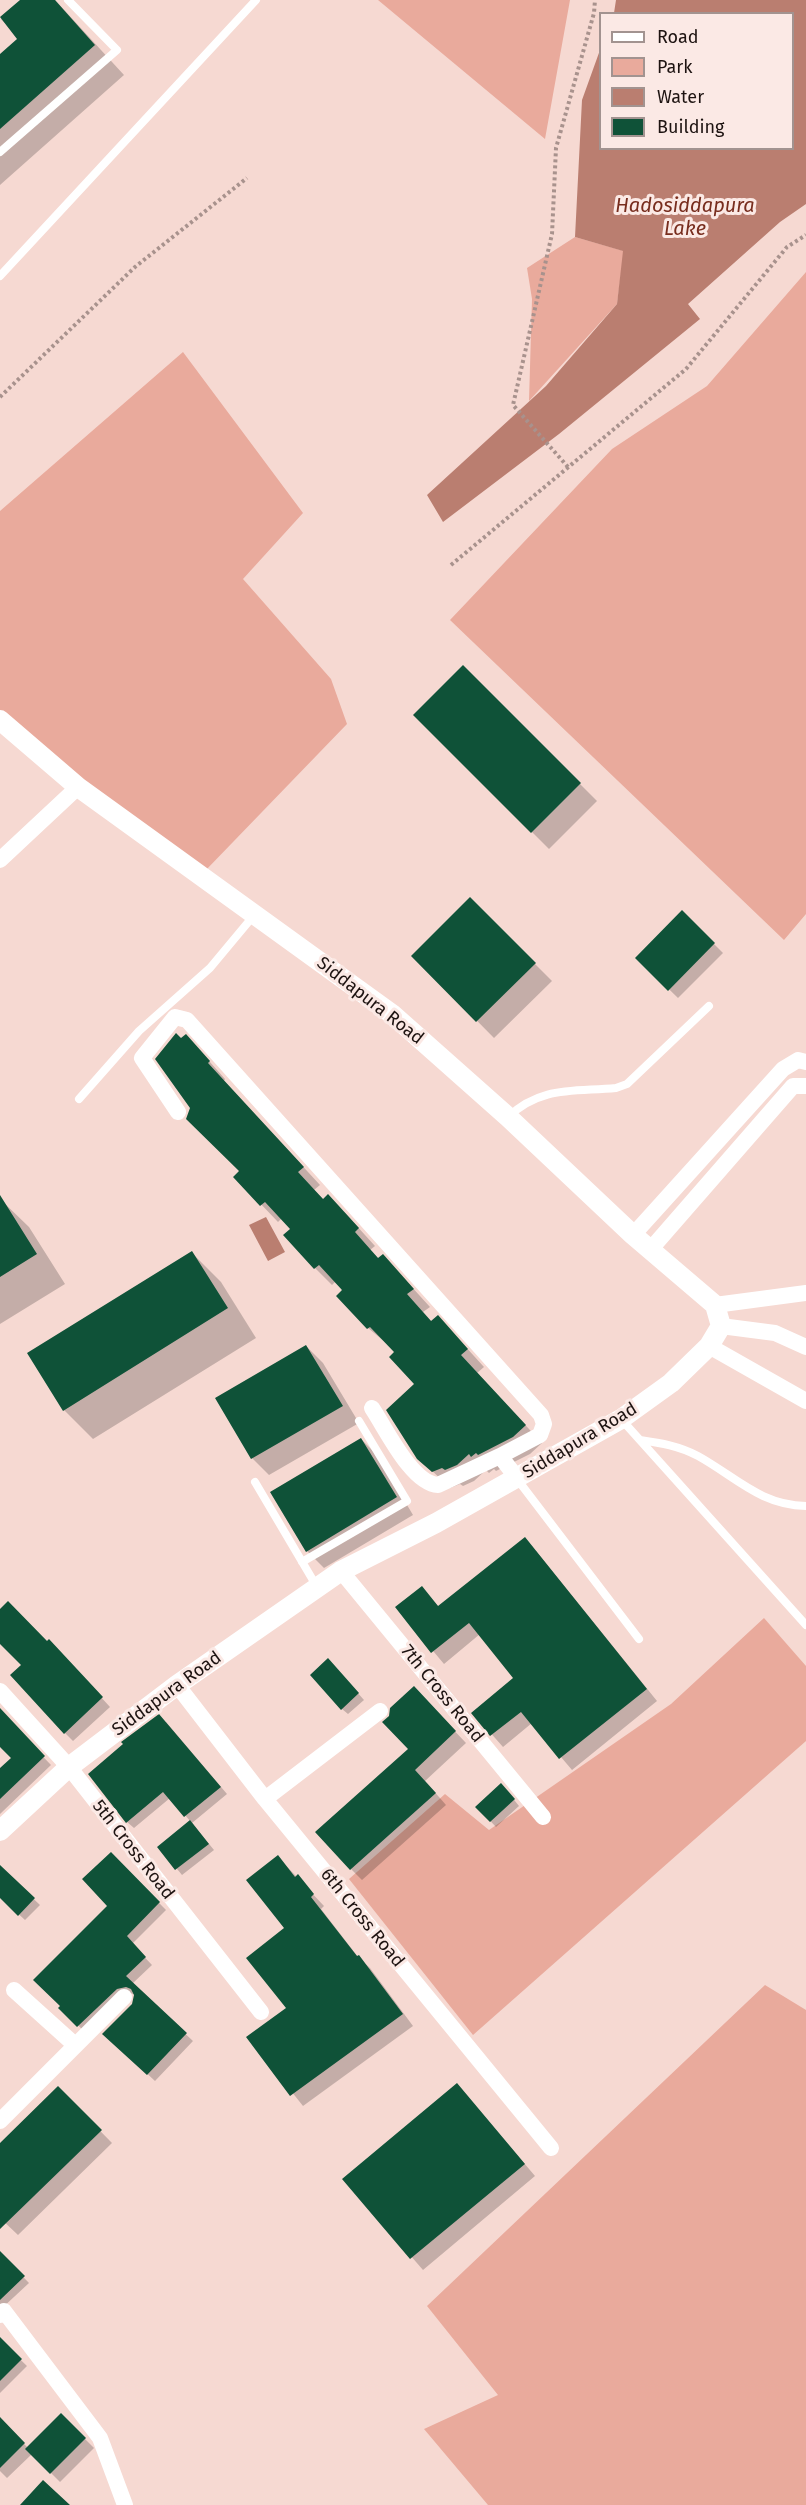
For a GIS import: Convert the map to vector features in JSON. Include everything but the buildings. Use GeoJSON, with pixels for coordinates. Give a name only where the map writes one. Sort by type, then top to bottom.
{"type":"FeatureCollection","features":[{"type":"Feature","properties":{"kind":"street","name":"Siddapura Road"},"geometry":{"type":"LineString","coordinates":[[0,720],[78,787],[392,1014],[508,1117],[633,1235],[715,1305]]}},
{"type":"Feature","properties":{"kind":"street"},"geometry":{"type":"LineString","coordinates":[[0,860],[78,787]]}},
{"type":"Feature","properties":{"kind":"street"},"geometry":{"type":"LineString","coordinates":[[178,1112],[142,1058],[175,1017],[180,1016],[187,1020],[541,1415],[544,1424],[540,1435],[438,1485],[429,1484],[413,1471],[372,1408]]}},
{"type":"Feature","properties":{"kind":"street"},"geometry":{"type":"LineString","coordinates":[[633,1235],[783,1069],[798,1060],[806,1062]]}},
{"type":"Feature","properties":{"kind":"street"},"geometry":{"type":"LineString","coordinates":[[650,1250],[793,1086],[806,1086]]}},
{"type":"Feature","properties":{"kind":"street"},"geometry":{"type":"LineString","coordinates":[[806,1293],[715,1305],[721,1326],[775,1333],[806,1347]]}},
{"type":"Feature","properties":{"kind":"street","name":"Siddapura Road"},"geometry":{"type":"LineString","coordinates":[[0,1831],[69,1767],[177,1685],[341,1571],[436,1523],[621,1419],[671,1383],[709,1346],[721,1326]]}},
{"type":"Feature","properties":{"kind":"street"},"geometry":{"type":"LineString","coordinates":[[709,1346],[806,1401]]}},
{"type":"Feature","properties":{"kind":"street"},"geometry":{"type":"LineString","coordinates":[[500,1456],[517,1478]]}},
{"type":"Feature","properties":{"kind":"street","name":"7th Cross Road"},"geometry":{"type":"LineString","coordinates":[[341,1571],[543,1818]]}},
{"type":"Feature","properties":{"kind":"street","name":"6th Cross Road"},"geometry":{"type":"LineString","coordinates":[[177,1685],[266,1799],[551,2148]]}},
{"type":"Feature","properties":{"kind":"street","name":"5th Cross Road"},"geometry":{"type":"LineString","coordinates":[[0,1691],[69,1767],[261,2012]]}},
{"type":"Feature","properties":{"kind":"street"},"geometry":{"type":"LineString","coordinates":[[266,1799],[380,1711]]}},
{"type":"Feature","properties":{"kind":"street"},"geometry":{"type":"LineString","coordinates":[[14,1990],[75,2045]]}},
{"type":"Feature","properties":{"kind":"street"},"geometry":{"type":"LineString","coordinates":[[0,2121],[124,1997]]}},
{"type":"Feature","properties":{"kind":"street"},"geometry":{"type":"LineString","coordinates":[[2,2313],[100,2438],[125,2505]]}},
{"type":"Feature","properties":{"kind":"lane"},"geometry":{"type":"LineString","coordinates":[[0,152],[117,50],[68,0]]}},
{"type":"Feature","properties":{"kind":"lane"},"geometry":{"type":"LineString","coordinates":[[0,276],[256,0]]}},
{"type":"Feature","properties":{"kind":"lane"},"geometry":{"type":"LineString","coordinates":[[79,1100],[139,1031],[210,968],[255,914]]}},
{"type":"Feature","properties":{"kind":"lane"},"geometry":{"type":"LineString","coordinates":[[508,1117],[523,1103],[541,1094],[616,1088],[627,1084],[710,1006]]}},
{"type":"Feature","properties":{"kind":"lane"},"geometry":{"type":"LineString","coordinates":[[621,1419],[806,1625]]}},
{"type":"Feature","properties":{"kind":"lane"},"geometry":{"type":"LineString","coordinates":[[302,1562],[407,1501],[359,1421]]}},
{"type":"Feature","properties":{"kind":"lane"},"geometry":{"type":"LineString","coordinates":[[640,1440],[669,1444],[697,1456],[768,1500],[787,1505],[806,1506]]}},
{"type":"Feature","properties":{"kind":"lane"},"geometry":{"type":"LineString","coordinates":[[517,1478],[639,1639]]}},
{"type":"Feature","properties":{"kind":"lane"},"geometry":{"type":"LineString","coordinates":[[255,1482],[317,1588]]}},
{"type":"Feature","properties":{"kind":"path"},"geometry":{"type":"LineString","coordinates":[[568,467],[513,405],[552,234],[556,148],[594,13],[595,0]]}},
{"type":"Feature","properties":{"kind":"path"},"geometry":{"type":"LineString","coordinates":[[0,398],[135,267],[247,178]]}},
{"type":"Feature","properties":{"kind":"path"},"geometry":{"type":"LineString","coordinates":[[450,565],[686,369],[787,247],[806,235]]}},
{"type":"Feature","properties":{"kind":"green space"},"geometry":{"type":"Polygon","coordinates":[[[378,0],[570,0],[545,139],[378,0]]]}},
{"type":"Feature","properties":{"kind":"green space"},"geometry":{"type":"Polygon","coordinates":[[[575,237],[624,251],[617,304],[529,401],[532,299],[527,268],[575,237]]]}},
{"type":"Feature","properties":{"kind":"green space"},"geometry":{"type":"Polygon","coordinates":[[[806,272],[806,914],[784,940],[450,620],[612,449],[707,386],[806,272]]]}},
{"type":"Feature","properties":{"kind":"green space"},"geometry":{"type":"Polygon","coordinates":[[[183,352],[303,513],[243,579],[331,679],[347,724],[205,871],[0,730],[0,511],[183,352]]]}},
{"type":"Feature","properties":{"kind":"green space"},"geometry":{"type":"Polygon","coordinates":[[[764,1618],[806,1666],[806,1741],[473,2035],[349,1879],[445,1794],[489,1830],[671,1704],[764,1618]]]}},
{"type":"Feature","properties":{"kind":"green space"},"geometry":{"type":"Polygon","coordinates":[[[765,1985],[806,2010],[806,2505],[488,2505],[424,2429],[498,2395],[427,2306],[765,1985]]]}},
{"type":"Feature","properties":{"kind":"water","name":"Hadosiddapura Lake"},"geometry":{"type":"Polygon","coordinates":[[[616,0],[806,0],[806,204],[780,222],[688,304],[700,319],[559,434],[443,522],[427,495],[546,386],[617,304],[623,251],[575,237],[582,100],[599,53],[599,150],[794,150],[794,12],[614,12],[616,0]]]}},
{"type":"Feature","properties":{"kind":"water"},"geometry":{"type":"Polygon","coordinates":[[[266,1217],[285,1252],[268,1261],[249,1225],[266,1217]]]}}]}
